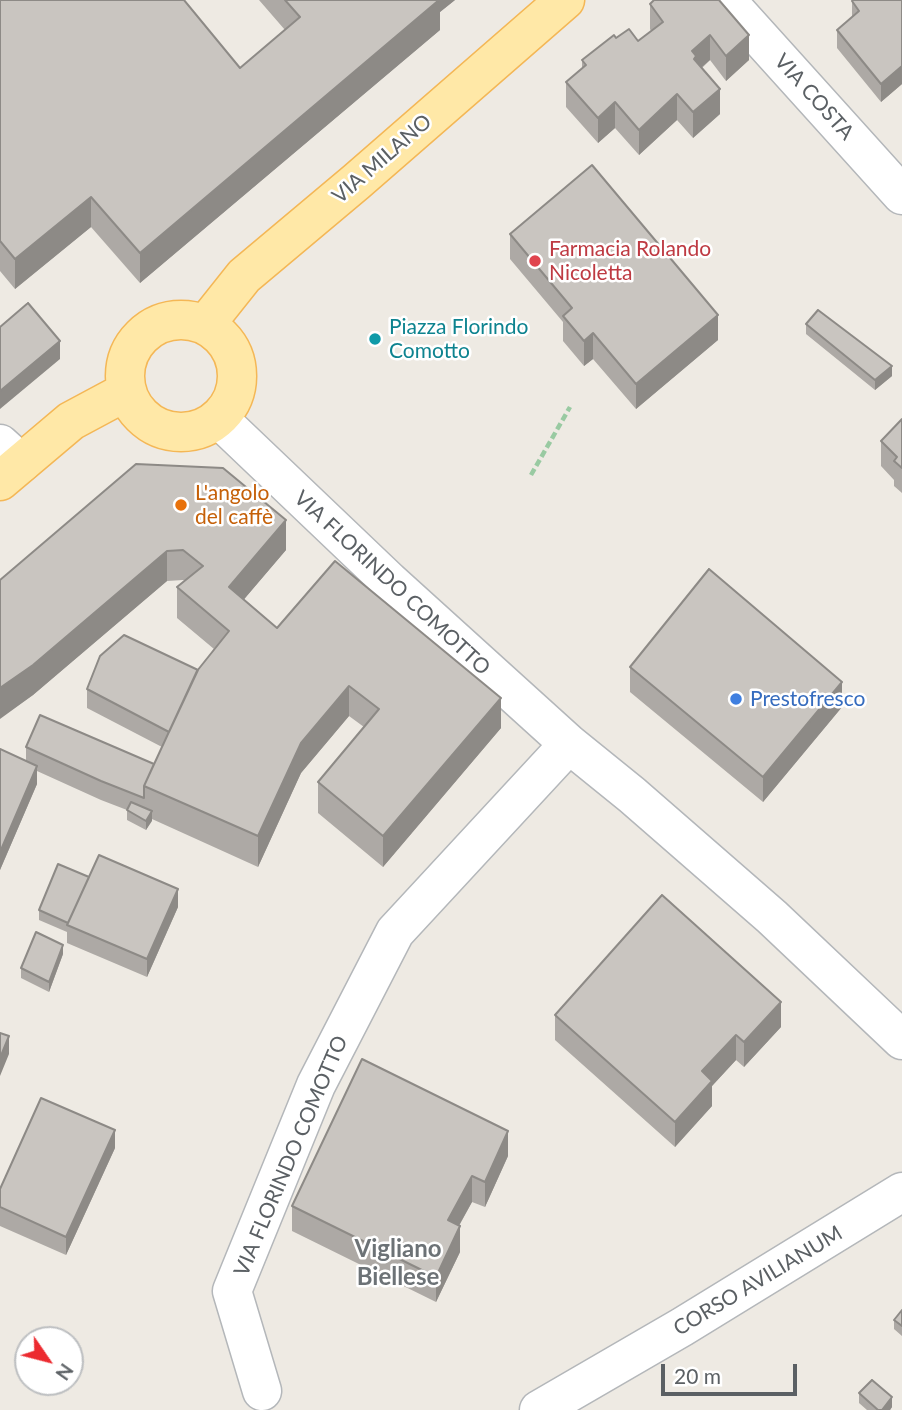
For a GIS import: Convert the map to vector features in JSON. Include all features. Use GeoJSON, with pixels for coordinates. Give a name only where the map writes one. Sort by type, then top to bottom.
{"type":"FeatureCollection","features":[{"type":"Feature","properties":{"kind":"main road","name":"VIA MILANO"},"geometry":{"type":"LineString","coordinates":[[205,325],[244,276],[565,0]]}},
{"type":"Feature","properties":{"kind":"main road"},"geometry":{"type":"LineString","coordinates":[[178,320],[205,325],[221,335],[232,350],[238,368],[237,386],[231,404],[219,419],[202,429],[184,433],[165,430],[148,422],[134,408],[127,391],[125,372],[129,354],[139,339],[153,327],[178,320]]}},
{"type":"Feature","properties":{"kind":"main road"},"geometry":{"type":"LineString","coordinates":[[7,463],[71,421],[127,391]]}},
{"type":"Feature","properties":{"kind":"street","name":"VIA COSTA"},"geometry":{"type":"LineString","coordinates":[[726,0],[902,195]]}},
{"type":"Feature","properties":{"kind":"street","name":"VIA FLORINDO COMOTTO"},"geometry":{"type":"LineString","coordinates":[[219,419],[389,581],[569,744],[772,917],[902,1040]]}},
{"type":"Feature","properties":{"kind":"street","name":"VIA FLORINDO COMOTTO"},"geometry":{"type":"LineString","coordinates":[[262,1391],[233,1291],[316,1085],[395,932],[569,744]]}},
{"type":"Feature","properties":{"kind":"street","name":"CORSO AVILIANUM"},"geometry":{"type":"LineString","coordinates":[[540,1410],[682,1327],[902,1192]]}},
{"type":"Feature","properties":{"kind":"path"},"geometry":{"type":"LineString","coordinates":[[531,475],[570,407]]}},
{"type":"Feature","properties":{"kind":"building"},"geometry":{"type":"Polygon","coordinates":[[[0,0],[184,0],[240,68],[300,17],[285,0],[439,0],[140,253],[91,197],[15,259],[0,241],[0,0]]]}},
{"type":"Feature","properties":{"kind":"building"},"geometry":{"type":"Polygon","coordinates":[[[654,0],[719,0],[749,35],[726,56],[710,35],[692,51],[696,56],[694,59],[720,89],[693,112],[677,94],[639,130],[615,102],[598,118],[566,82],[586,65],[582,60],[614,35],[616,38],[629,29],[638,41],[663,22],[650,4],[654,0]]]}},
{"type":"Feature","properties":{"kind":"building"},"geometry":{"type":"Polygon","coordinates":[[[853,0],[902,0],[902,66],[881,84],[837,30],[859,11],[853,0]]]}},
{"type":"Feature","properties":{"kind":"building"},"geometry":{"type":"Polygon","coordinates":[[[592,165],[718,315],[636,384],[593,333],[584,341],[563,316],[572,308],[510,234],[592,165]]]}},
{"type":"Feature","properties":{"kind":"building"},"geometry":{"type":"Polygon","coordinates":[[[28,303],[60,341],[0,391],[0,327],[28,303]]]}},
{"type":"Feature","properties":{"kind":"building"},"geometry":{"type":"Polygon","coordinates":[[[818,310],[892,366],[875,380],[806,324],[818,310]]]}},
{"type":"Feature","properties":{"kind":"building"},"geometry":{"type":"Polygon","coordinates":[[[902,419],[902,468],[894,461],[897,457],[881,441],[902,419]]]}},
{"type":"Feature","properties":{"kind":"building"},"geometry":{"type":"Polygon","coordinates":[[[136,464],[223,468],[286,520],[229,587],[277,628],[335,561],[501,698],[383,836],[318,782],[379,709],[349,686],[301,743],[258,836],[144,786],[197,671],[229,631],[177,587],[203,566],[183,550],[167,551],[33,665],[0,688],[0,580],[136,464]]]}},
{"type":"Feature","properties":{"kind":"building","name":"Prestofresco"},"geometry":{"type":"Polygon","coordinates":[[[709,569],[842,682],[763,777],[630,667],[709,569]]]}},
{"type":"Feature","properties":{"kind":"building"},"geometry":{"type":"Polygon","coordinates":[[[124,635],[198,670],[169,732],[87,689],[100,656],[124,635]]]}},
{"type":"Feature","properties":{"kind":"building"},"geometry":{"type":"Polygon","coordinates":[[[40,715],[154,764],[144,786],[144,798],[26,747],[40,715]]]}},
{"type":"Feature","properties":{"kind":"building"},"geometry":{"type":"Polygon","coordinates":[[[0,749],[37,766],[0,852],[0,749]]]}},
{"type":"Feature","properties":{"kind":"building"},"geometry":{"type":"Polygon","coordinates":[[[131,802],[152,811],[146,821],[127,810],[131,802]]]}},
{"type":"Feature","properties":{"kind":"building"},"geometry":{"type":"Polygon","coordinates":[[[99,855],[178,889],[147,959],[67,925],[99,855]]]}},
{"type":"Feature","properties":{"kind":"building"},"geometry":{"type":"Polygon","coordinates":[[[58,864],[89,877],[68,923],[39,910],[58,864]]]}},
{"type":"Feature","properties":{"kind":"building"},"geometry":{"type":"Polygon","coordinates":[[[662,895],[781,1002],[744,1042],[736,1035],[702,1071],[712,1081],[675,1122],[555,1015],[662,895]]]}},
{"type":"Feature","properties":{"kind":"building"},"geometry":{"type":"Polygon","coordinates":[[[36,932],[63,945],[49,982],[21,968],[36,932]]]}},
{"type":"Feature","properties":{"kind":"building"},"geometry":{"type":"Polygon","coordinates":[[[0,1033],[9,1036],[0,1058],[0,1033]]]}},
{"type":"Feature","properties":{"kind":"building"},"geometry":{"type":"Polygon","coordinates":[[[362,1059],[508,1131],[485,1182],[472,1176],[448,1220],[460,1226],[436,1277],[292,1206],[362,1059]]]}},
{"type":"Feature","properties":{"kind":"building"},"geometry":{"type":"Polygon","coordinates":[[[41,1098],[115,1130],[66,1237],[0,1207],[0,1189],[41,1098]]]}},
{"type":"Feature","properties":{"kind":"building"},"geometry":{"type":"Polygon","coordinates":[[[902,1310],[902,1326],[894,1320],[902,1310]]]}},
{"type":"Feature","properties":{"kind":"building"},"geometry":{"type":"Polygon","coordinates":[[[872,1380],[892,1397],[882,1410],[878,1410],[859,1393],[872,1380]]]}},
{"type":"Feature","properties":{"kind":"place","name":"Farmacia Rolando Nicoletta"},"geometry":{"type":"Point","coordinates":[535,261]}},
{"type":"Feature","properties":{"kind":"place","name":"Piazza Florindo Comotto"},"geometry":{"type":"Point","coordinates":[375,339]}},
{"type":"Feature","properties":{"kind":"place","name":"L'angolo del caffè"},"geometry":{"type":"Point","coordinates":[181,505]}},
{"type":"Feature","properties":{"kind":"place","name":"Prestofresco"},"geometry":{"type":"Point","coordinates":[736,699]}},
{"type":"Feature","properties":{"kind":"district","name":"Vigliano Biellese"},"geometry":{"type":"Point","coordinates":[398,1263]}}]}
